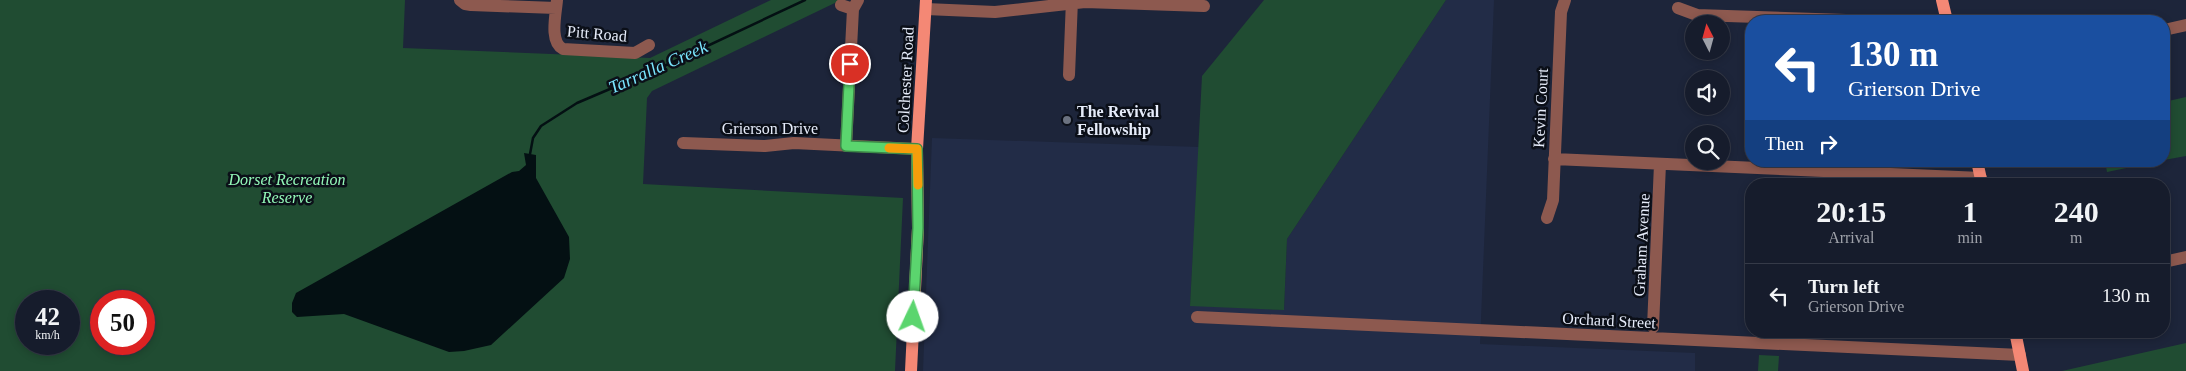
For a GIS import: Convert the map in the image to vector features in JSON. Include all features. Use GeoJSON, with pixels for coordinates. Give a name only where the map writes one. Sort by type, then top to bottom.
{"type":"FeatureCollection","features":[{"type":"Feature","properties":{"kind":"main road"},"geometry":{"type":"LineString","coordinates":[[1942,0],[1946,15]]}},
{"type":"Feature","properties":{"kind":"main road","name":"Colchester Road"},"geometry":{"type":"LineString","coordinates":[[911,371],[918,228],[917,149],[926,5]]}},
{"type":"Feature","properties":{"kind":"main road"},"geometry":{"type":"LineString","coordinates":[[2016,338],[2023,371]]}},
{"type":"Feature","properties":{"kind":"street"},"geometry":{"type":"LineString","coordinates":[[460,0],[465,4],[471,5],[556,4]]}},
{"type":"Feature","properties":{"kind":"street","name":"Kevin Court"},"geometry":{"type":"LineString","coordinates":[[1547,218],[1553,200],[1561,12],[1564,0]]}},
{"type":"Feature","properties":{"kind":"street"},"geometry":{"type":"LineString","coordinates":[[926,5],[995,12],[1072,1],[1204,6]]}},
{"type":"Feature","properties":{"kind":"street"},"geometry":{"type":"LineString","coordinates":[[1069,75],[1072,1]]}},
{"type":"Feature","properties":{"kind":"street","name":"Pitt Road"},"geometry":{"type":"LineString","coordinates":[[556,4],[555,39],[559,47],[563,49],[635,52],[649,45]]}},
{"type":"Feature","properties":{"kind":"street"},"geometry":{"type":"LineString","coordinates":[[846,146],[850,5]]}},
{"type":"Feature","properties":{"kind":"street"},"geometry":{"type":"LineString","coordinates":[[1678,8],[1697,15],[1745,17]]}},
{"type":"Feature","properties":{"kind":"street"},"geometry":{"type":"LineString","coordinates":[[2170,29],[2186,25]]}},
{"type":"Feature","properties":{"kind":"street","name":"Grierson Drive"},"geometry":{"type":"LineString","coordinates":[[683,143],[765,146],[794,143],[917,149]]}},
{"type":"Feature","properties":{"kind":"street"},"geometry":{"type":"LineString","coordinates":[[1554,159],[1925,178]]}},
{"type":"Feature","properties":{"kind":"street","name":"Graham Avenue"},"geometry":{"type":"LineString","coordinates":[[1653,327],[1660,164]]}},
{"type":"Feature","properties":{"kind":"street"},"geometry":{"type":"LineString","coordinates":[[2170,261],[2186,257]]}},
{"type":"Feature","properties":{"kind":"street","name":"Orchard Street"},"geometry":{"type":"LineString","coordinates":[[1197,317],[2020,355]]}},
{"type":"Feature","properties":{"kind":"shaded area"},"geometry":{"type":"Polygon","coordinates":[[[1446,0],[1494,0],[1480,344],[1695,353],[1695,371],[923,371],[932,138],[1199,147],[1190,305],[1284,310],[1287,239],[1446,0]]]}},
{"type":"Feature","properties":{"kind":"shaded area"},"geometry":{"type":"Polygon","coordinates":[[[524,153],[536,155],[536,178],[569,237],[570,259],[564,278],[491,345],[449,352],[344,314],[297,317],[292,312],[292,303],[296,293],[512,172],[519,171],[526,165],[524,153]]]}},
{"type":"Feature","properties":{"kind":"green space","name":"Dorset Recreation Reserve"},"geometry":{"type":"Polygon","coordinates":[[[0,0],[405,0],[403,48],[650,58],[771,0],[841,0],[652,91],[647,98],[643,184],[903,198],[895,371],[0,371],[0,0]]]}},
{"type":"Feature","properties":{"kind":"green space"},"geometry":{"type":"Polygon","coordinates":[[[1264,0],[1446,0],[1287,239],[1284,310],[1190,306],[1202,76],[1264,0]]]}},
{"type":"Feature","properties":{"kind":"green space"},"geometry":{"type":"Polygon","coordinates":[[[2186,97],[2186,156],[2170,159],[2170,101],[2186,97]]]}},
{"type":"Feature","properties":{"kind":"green space"},"geometry":{"type":"Polygon","coordinates":[[[2106,167],[2131,167],[2107,172],[2106,167]]]}},
{"type":"Feature","properties":{"kind":"green space"},"geometry":{"type":"Polygon","coordinates":[[[2186,343],[2186,371],[2062,371],[2186,343]]]}},
{"type":"Feature","properties":{"kind":"green space"},"geometry":{"type":"Polygon","coordinates":[[[1759,355],[1779,356],[1778,371],[1758,371],[1759,355]]]}},
{"type":"Feature","properties":{"kind":"waterway","name":"Tarralla Creek"},"geometry":{"type":"LineString","coordinates":[[530,154],[533,138],[541,126],[577,103],[671,63],[805,0]]}},
{"type":"Feature","properties":{"kind":"slow traffic"},"geometry":{"type":"LineString","coordinates":[[889,148],[917,149],[918,185]]}},
{"type":"Feature","properties":{"kind":"place","name":"The Revival Fellowship"},"geometry":{"type":"Point","coordinates":[1067,120]}},
{"type":"Feature","properties":{"kind":"route"},"geometry":{"type":"LineString","coordinates":[[850,64],[846,146],[917,149],[918,228],[913,317]]}}]}
